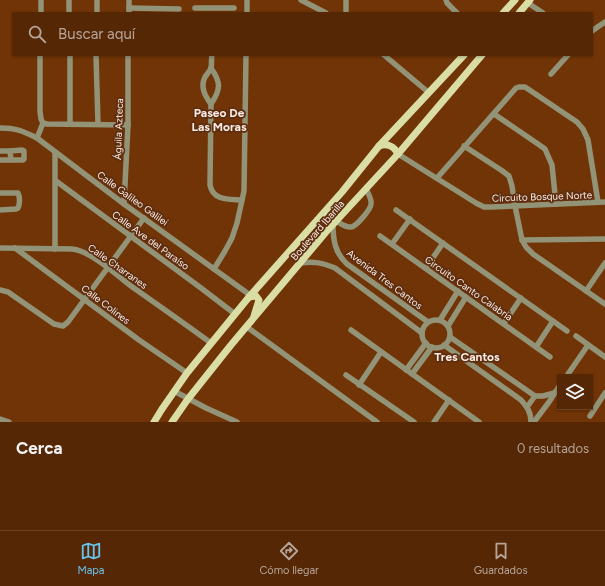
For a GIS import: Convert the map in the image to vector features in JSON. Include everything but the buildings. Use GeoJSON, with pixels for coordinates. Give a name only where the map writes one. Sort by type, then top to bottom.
{"type":"FeatureCollection","features":[{"type":"Feature","properties":{"kind":"main road"},"geometry":{"type":"LineString","coordinates":[[504,12],[515,0]]}},
{"type":"Feature","properties":{"kind":"main road"},"geometry":{"type":"LineString","coordinates":[[520,12],[529,1]]}},
{"type":"Feature","properties":{"kind":"main road","name":"Boulevard Ibarilla"},"geometry":{"type":"LineString","coordinates":[[154,422],[174,391],[250,296],[342,192],[379,146],[463,56]]}},
{"type":"Feature","properties":{"kind":"main road","name":"Boulevard Ibarilla"},"geometry":{"type":"LineString","coordinates":[[172,422],[188,399],[326,232],[398,154],[481,56]]}},
{"type":"Feature","properties":{"kind":"main road"},"geometry":{"type":"LineString","coordinates":[[379,146],[388,145],[396,149],[398,154]]}},
{"type":"Feature","properties":{"kind":"main road"},"geometry":{"type":"LineString","coordinates":[[326,232],[321,226],[321,221],[338,201],[342,192]]}},
{"type":"Feature","properties":{"kind":"main road"},"geometry":{"type":"LineString","coordinates":[[250,296],[256,296],[259,300],[253,320]]}},
{"type":"Feature","properties":{"kind":"street"},"geometry":{"type":"LineString","coordinates":[[40,12],[41,0]]}},
{"type":"Feature","properties":{"kind":"street"},"geometry":{"type":"LineString","coordinates":[[69,0],[69,12]]}},
{"type":"Feature","properties":{"kind":"street"},"geometry":{"type":"LineString","coordinates":[[97,0],[97,12]]}},
{"type":"Feature","properties":{"kind":"street"},"geometry":{"type":"LineString","coordinates":[[129,0],[129,11],[164,11],[179,9]]}},
{"type":"Feature","properties":{"kind":"street"},"geometry":{"type":"LineString","coordinates":[[246,12],[247,0]]}},
{"type":"Feature","properties":{"kind":"street"},"geometry":{"type":"LineString","coordinates":[[301,0],[324,12]]}},
{"type":"Feature","properties":{"kind":"street"},"geometry":{"type":"LineString","coordinates":[[346,0],[346,12]]}},
{"type":"Feature","properties":{"kind":"street"},"geometry":{"type":"LineString","coordinates":[[446,0],[456,12]]}},
{"type":"Feature","properties":{"kind":"street"},"geometry":{"type":"LineString","coordinates":[[529,1],[542,12]]}},
{"type":"Feature","properties":{"kind":"street"},"geometry":{"type":"LineString","coordinates":[[195,8],[214,10],[234,8]]}},
{"type":"Feature","properties":{"kind":"street"},"geometry":{"type":"LineString","coordinates":[[593,30],[605,22]]}},
{"type":"Feature","properties":{"kind":"street"},"geometry":{"type":"LineString","coordinates":[[40,56],[40,111],[41,119],[45,124]]}},
{"type":"Feature","properties":{"kind":"street"},"geometry":{"type":"LineString","coordinates":[[70,56],[70,124]]}},
{"type":"Feature","properties":{"kind":"street"},"geometry":{"type":"LineString","coordinates":[[96,56],[98,124]]}},
{"type":"Feature","properties":{"kind":"street","name":"Águila Azteca"},"geometry":{"type":"LineString","coordinates":[[124,204],[128,125],[128,56]]}},
{"type":"Feature","properties":{"kind":"street"},"geometry":{"type":"LineString","coordinates":[[212,56],[211,68],[205,76],[203,84],[206,96],[211,104],[211,190],[214,195],[223,198],[242,200]]}},
{"type":"Feature","properties":{"kind":"street"},"geometry":{"type":"LineString","coordinates":[[214,269],[232,238],[242,200],[245,178],[246,56]]}},
{"type":"Feature","properties":{"kind":"street"},"geometry":{"type":"LineString","coordinates":[[385,56],[428,92]]}},
{"type":"Feature","properties":{"kind":"street"},"geometry":{"type":"LineString","coordinates":[[550,74],[567,56]]}},
{"type":"Feature","properties":{"kind":"street"},"geometry":{"type":"LineString","coordinates":[[211,68],[219,85],[217,95],[211,104]]}},
{"type":"Feature","properties":{"kind":"street"},"geometry":{"type":"LineString","coordinates":[[437,178],[516,88],[525,87],[577,122],[583,129],[588,140],[598,202]]}},
{"type":"Feature","properties":{"kind":"street"},"geometry":{"type":"LineString","coordinates":[[494,114],[545,149],[552,165],[556,204]]}},
{"type":"Feature","properties":{"kind":"street"},"geometry":{"type":"LineString","coordinates":[[45,124],[128,125]]}},
{"type":"Feature","properties":{"kind":"street"},"geometry":{"type":"LineString","coordinates":[[36,138],[45,124]]}},
{"type":"Feature","properties":{"kind":"street","name":"Calle Galileo Galilei"},"geometry":{"type":"LineString","coordinates":[[0,128],[11,128],[36,138],[250,296]]}},
{"type":"Feature","properties":{"kind":"street"},"geometry":{"type":"LineString","coordinates":[[464,146],[508,176],[512,186],[522,240],[526,247],[533,254],[605,304]]}},
{"type":"Feature","properties":{"kind":"street"},"geometry":{"type":"LineString","coordinates":[[0,151],[23,151],[24,159],[0,160]]}},
{"type":"Feature","properties":{"kind":"street"},"geometry":{"type":"LineString","coordinates":[[10,151],[11,160]]}},
{"type":"Feature","properties":{"kind":"street"},"geometry":{"type":"LineString","coordinates":[[55,249],[56,152]]}},
{"type":"Feature","properties":{"kind":"street","name":"Circuito Bosque Norte"},"geometry":{"type":"LineString","coordinates":[[398,154],[476,203],[491,208],[605,202]]}},
{"type":"Feature","properties":{"kind":"street","name":"Calle Ave del Paraíso"},"geometry":{"type":"LineString","coordinates":[[56,181],[235,314]]}},
{"type":"Feature","properties":{"kind":"street"},"geometry":{"type":"LineString","coordinates":[[335,222],[352,227],[370,209],[371,200],[366,188]]}},
{"type":"Feature","properties":{"kind":"street"},"geometry":{"type":"LineString","coordinates":[[0,192],[15,192],[18,193],[19,196],[19,206],[16,210],[0,210]]}},
{"type":"Feature","properties":{"kind":"street"},"geometry":{"type":"LineString","coordinates":[[396,210],[567,331]]}},
{"type":"Feature","properties":{"kind":"street"},"geometry":{"type":"LineString","coordinates":[[0,290],[8,292],[54,324],[65,326],[144,218]]}},
{"type":"Feature","properties":{"kind":"street"},"geometry":{"type":"LineString","coordinates":[[392,244],[410,220]]}},
{"type":"Feature","properties":{"kind":"street","name":"Avenida Tres Cantos"},"geometry":{"type":"LineString","coordinates":[[335,222],[334,242],[341,259],[428,322]]}},
{"type":"Feature","properties":{"kind":"street","name":"Circuito Canto Calabria"},"geometry":{"type":"LineString","coordinates":[[380,236],[550,357]]}},
{"type":"Feature","properties":{"kind":"street"},"geometry":{"type":"LineString","coordinates":[[522,240],[605,239]]}},
{"type":"Feature","properties":{"kind":"street"},"geometry":{"type":"LineString","coordinates":[[426,268],[443,243]]}},
{"type":"Feature","properties":{"kind":"street","name":"Calle Charranes"},"geometry":{"type":"LineString","coordinates":[[0,248],[81,250],[211,343]]}},
{"type":"Feature","properties":{"kind":"street","name":"Calle Colines"},"geometry":{"type":"LineString","coordinates":[[15,248],[139,340],[188,373]]}},
{"type":"Feature","properties":{"kind":"street","name":"Avenida Tres Cantos"},"geometry":{"type":"LineString","coordinates":[[301,263],[318,262],[335,268],[422,333]]}},
{"type":"Feature","properties":{"kind":"street"},"geometry":{"type":"LineString","coordinates":[[586,290],[605,264]]}},
{"type":"Feature","properties":{"kind":"street"},"geometry":{"type":"LineString","coordinates":[[440,320],[458,291]]}},
{"type":"Feature","properties":{"kind":"street"},"geometry":{"type":"LineString","coordinates":[[448,326],[466,297]]}},
{"type":"Feature","properties":{"kind":"street"},"geometry":{"type":"LineString","coordinates":[[504,323],[521,298]]}},
{"type":"Feature","properties":{"kind":"street"},"geometry":{"type":"LineString","coordinates":[[432,320],[440,320],[448,326],[450,333],[449,341],[444,346],[432,348],[423,340],[422,333],[428,322],[432,320]]}},
{"type":"Feature","properties":{"kind":"street"},"geometry":{"type":"LineString","coordinates":[[536,347],[553,321]]}},
{"type":"Feature","properties":{"kind":"street"},"geometry":{"type":"LineString","coordinates":[[247,327],[377,422]]}},
{"type":"Feature","properties":{"kind":"street"},"geometry":{"type":"LineString","coordinates":[[351,330],[479,422]]}},
{"type":"Feature","properties":{"kind":"street"},"geometry":{"type":"LineString","coordinates":[[576,336],[605,357]]}},
{"type":"Feature","properties":{"kind":"street"},"geometry":{"type":"LineString","coordinates":[[450,337],[535,396],[554,394]]}},
{"type":"Feature","properties":{"kind":"street"},"geometry":{"type":"LineString","coordinates":[[406,370],[426,343]]}},
{"type":"Feature","properties":{"kind":"street"},"geometry":{"type":"LineString","coordinates":[[568,374],[588,345]]}},
{"type":"Feature","properties":{"kind":"street"},"geometry":{"type":"LineString","coordinates":[[444,346],[521,400],[530,411],[533,422]]}},
{"type":"Feature","properties":{"kind":"street"},"geometry":{"type":"LineString","coordinates":[[412,374],[432,348]]}},
{"type":"Feature","properties":{"kind":"street"},"geometry":{"type":"LineString","coordinates":[[360,384],[381,352]]}},
{"type":"Feature","properties":{"kind":"street"},"geometry":{"type":"LineString","coordinates":[[346,375],[414,422]]}},
{"type":"Feature","properties":{"kind":"street"},"geometry":{"type":"LineString","coordinates":[[533,422],[557,390]]}},
{"type":"Feature","properties":{"kind":"street"},"geometry":{"type":"LineString","coordinates":[[174,391],[237,422]]}},
{"type":"Feature","properties":{"kind":"street"},"geometry":{"type":"LineString","coordinates":[[590,416],[605,393]]}},
{"type":"Feature","properties":{"kind":"street"},"geometry":{"type":"LineString","coordinates":[[527,407],[535,396]]}},
{"type":"Feature","properties":{"kind":"street"},"geometry":{"type":"LineString","coordinates":[[434,422],[449,400]]}},
{"type":"Feature","properties":{"kind":"street"},"geometry":{"type":"LineString","coordinates":[[0,419],[9,422]]}},
{"type":"Feature","properties":{"kind":"district","name":"Paseo De Las Moras"},"geometry":{"type":"Point","coordinates":[219,120]}},
{"type":"Feature","properties":{"kind":"district","name":"Tres Cantos"},"geometry":{"type":"Point","coordinates":[467,357]}}]}
